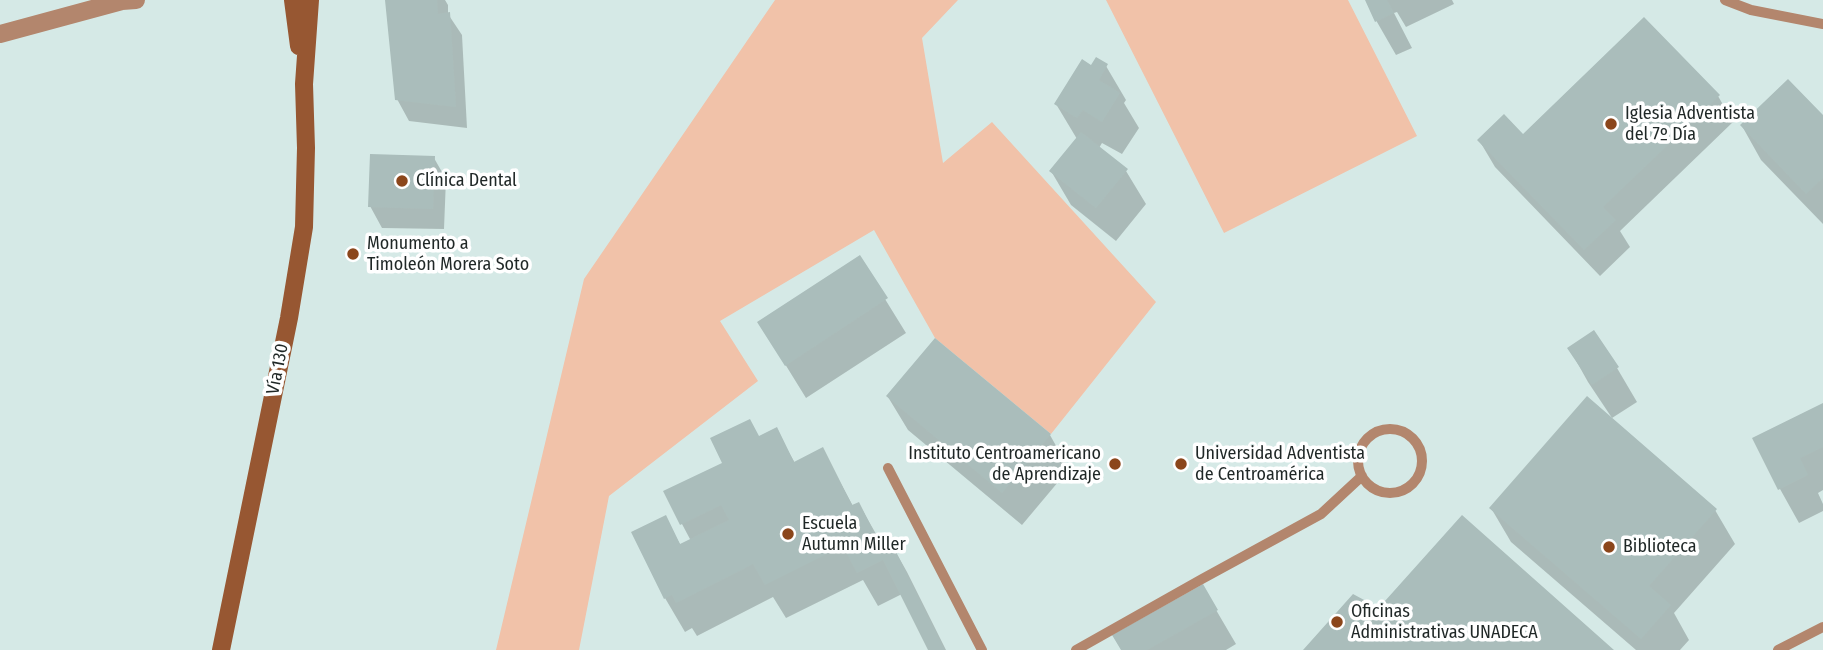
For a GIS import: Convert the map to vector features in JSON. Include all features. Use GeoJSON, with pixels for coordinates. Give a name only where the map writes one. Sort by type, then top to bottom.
{"type":"FeatureCollection","features":[{"type":"Feature","properties":{"kind":"main road","name":"Vía 130"},"geometry":{"type":"LineString","coordinates":[[221,650],[283,345],[304,227],[304,84],[293,0]]}},
{"type":"Feature","properties":{"kind":"main road","name":"Vía 130"},"geometry":{"type":"LineString","coordinates":[[304,84],[310,0]]}},
{"type":"Feature","properties":{"kind":"street"},"geometry":{"type":"LineString","coordinates":[[0,34],[123,0],[136,0]]}},
{"type":"Feature","properties":{"kind":"lane"},"geometry":{"type":"LineString","coordinates":[[1726,0],[1751,10],[1823,24]]}},
{"type":"Feature","properties":{"kind":"lane"},"geometry":{"type":"LineString","coordinates":[[1382,430],[1403,431],[1419,445],[1423,454],[1420,475],[1405,490],[1394,494],[1384,493],[1373,489],[1362,476],[1358,462],[1360,451],[1364,441],[1372,434],[1382,430]]}},
{"type":"Feature","properties":{"kind":"lane"},"geometry":{"type":"LineString","coordinates":[[888,467],[982,650]]}},
{"type":"Feature","properties":{"kind":"lane"},"geometry":{"type":"LineString","coordinates":[[1076,650],[1321,514],[1362,476]]}},
{"type":"Feature","properties":{"kind":"lane"},"geometry":{"type":"LineString","coordinates":[[1778,650],[1823,627]]}},
{"type":"Feature","properties":{"kind":"shaded area"},"geometry":{"type":"Polygon","coordinates":[[[775,0],[958,0],[922,38],[943,163],[992,122],[1156,302],[1051,434],[935,338],[874,230],[720,321],[758,381],[609,496],[579,650],[496,650],[584,279],[775,0]]]}},
{"type":"Feature","properties":{"kind":"shaded area"},"geometry":{"type":"Polygon","coordinates":[[[1106,0],[1348,0],[1417,136],[1224,233],[1106,0]]]}},
{"type":"Feature","properties":{"kind":"building"},"geometry":{"type":"Polygon","coordinates":[[[385,0],[437,0],[438,14],[450,12],[456,107],[395,100],[385,0]]]}},
{"type":"Feature","properties":{"kind":"building"},"geometry":{"type":"Polygon","coordinates":[[[1365,0],[1387,0],[1394,13],[1375,22],[1365,0]]]}},
{"type":"Feature","properties":{"kind":"building","name":"Iglesia Adventista del 7º Día"},"geometry":{"type":"Polygon","coordinates":[[[1644,17],[1720,95],[1603,207],[1616,220],[1584,250],[1477,140],[1504,114],[1523,134],[1644,17]]]}},
{"type":"Feature","properties":{"kind":"building"},"geometry":{"type":"Polygon","coordinates":[[[1096,57],[1108,64],[1099,80],[1120,93],[1102,122],[1083,110],[1077,118],[1054,104],[1082,59],[1091,65],[1096,57]]]}},
{"type":"Feature","properties":{"kind":"building"},"geometry":{"type":"Polygon","coordinates":[[[1788,79],[1823,115],[1823,178],[1806,194],[1740,125],[1788,79]]]}},
{"type":"Feature","properties":{"kind":"building"},"geometry":{"type":"Polygon","coordinates":[[[1081,132],[1128,169],[1096,208],[1049,171],[1081,132]]]}},
{"type":"Feature","properties":{"kind":"building","name":"Clínica Dental"},"geometry":{"type":"Polygon","coordinates":[[[370,154],[435,156],[433,209],[368,207],[370,154]]]}},
{"type":"Feature","properties":{"kind":"building"},"geometry":{"type":"Polygon","coordinates":[[[860,255],[888,298],[785,366],[757,322],[860,255]]]}},
{"type":"Feature","properties":{"kind":"building"},"geometry":{"type":"Polygon","coordinates":[[[1594,330],[1619,367],[1592,385],[1567,348],[1594,330]]]}},
{"type":"Feature","properties":{"kind":"building"},"geometry":{"type":"Polygon","coordinates":[[[935,338],[1051,434],[1002,493],[886,396],[935,338]]]}},
{"type":"Feature","properties":{"kind":"building","name":"Biblioteca"},"geometry":{"type":"Polygon","coordinates":[[[1587,396],[1717,509],[1649,586],[1671,605],[1641,639],[1489,508],[1587,396]]]}},
{"type":"Feature","properties":{"kind":"building"},"geometry":{"type":"Polygon","coordinates":[[[1823,403],[1823,447],[1800,458],[1808,475],[1778,490],[1752,438],[1823,403]]]}},
{"type":"Feature","properties":{"kind":"building","name":"Escuela Autumn Miller"},"geometry":{"type":"Polygon","coordinates":[[[750,419],[759,436],[777,427],[794,462],[823,447],[852,505],[859,502],[878,540],[888,536],[945,650],[928,650],[883,560],[857,573],[843,546],[765,585],[753,564],[676,603],[672,595],[664,599],[631,532],[666,515],[680,544],[729,520],[721,505],[680,525],[663,491],[722,463],[710,438],[750,419]]]}},
{"type":"Feature","properties":{"kind":"building"},"geometry":{"type":"Polygon","coordinates":[[[1462,515],[1614,650],[1303,650],[1353,594],[1376,611],[1462,515]]]}},
{"type":"Feature","properties":{"kind":"building"},"geometry":{"type":"Polygon","coordinates":[[[1203,584],[1218,610],[1147,650],[1121,650],[1112,635],[1203,584]]]}},
{"type":"Feature","properties":{"kind":"place","name":"Iglesia Adventista del 7º Día"},"geometry":{"type":"Point","coordinates":[1611,124]}},
{"type":"Feature","properties":{"kind":"place","name":"Clínica Dental"},"geometry":{"type":"Point","coordinates":[402,181]}},
{"type":"Feature","properties":{"kind":"place","name":"Monumento a Timoleón Morera Soto"},"geometry":{"type":"Point","coordinates":[353,254]}},
{"type":"Feature","properties":{"kind":"place","name":"Instituto Centroamericano de Aprendizaje"},"geometry":{"type":"Point","coordinates":[1115,464]}},
{"type":"Feature","properties":{"kind":"place","name":"Universidad Adventista de Centroamérica"},"geometry":{"type":"Point","coordinates":[1181,464]}},
{"type":"Feature","properties":{"kind":"place","name":"Escuela Autumn Miller"},"geometry":{"type":"Point","coordinates":[788,534]}},
{"type":"Feature","properties":{"kind":"place","name":"Biblioteca"},"geometry":{"type":"Point","coordinates":[1609,547]}},
{"type":"Feature","properties":{"kind":"place","name":"Oficinas Administrativas UNADECA"},"geometry":{"type":"Point","coordinates":[1337,622]}}]}
